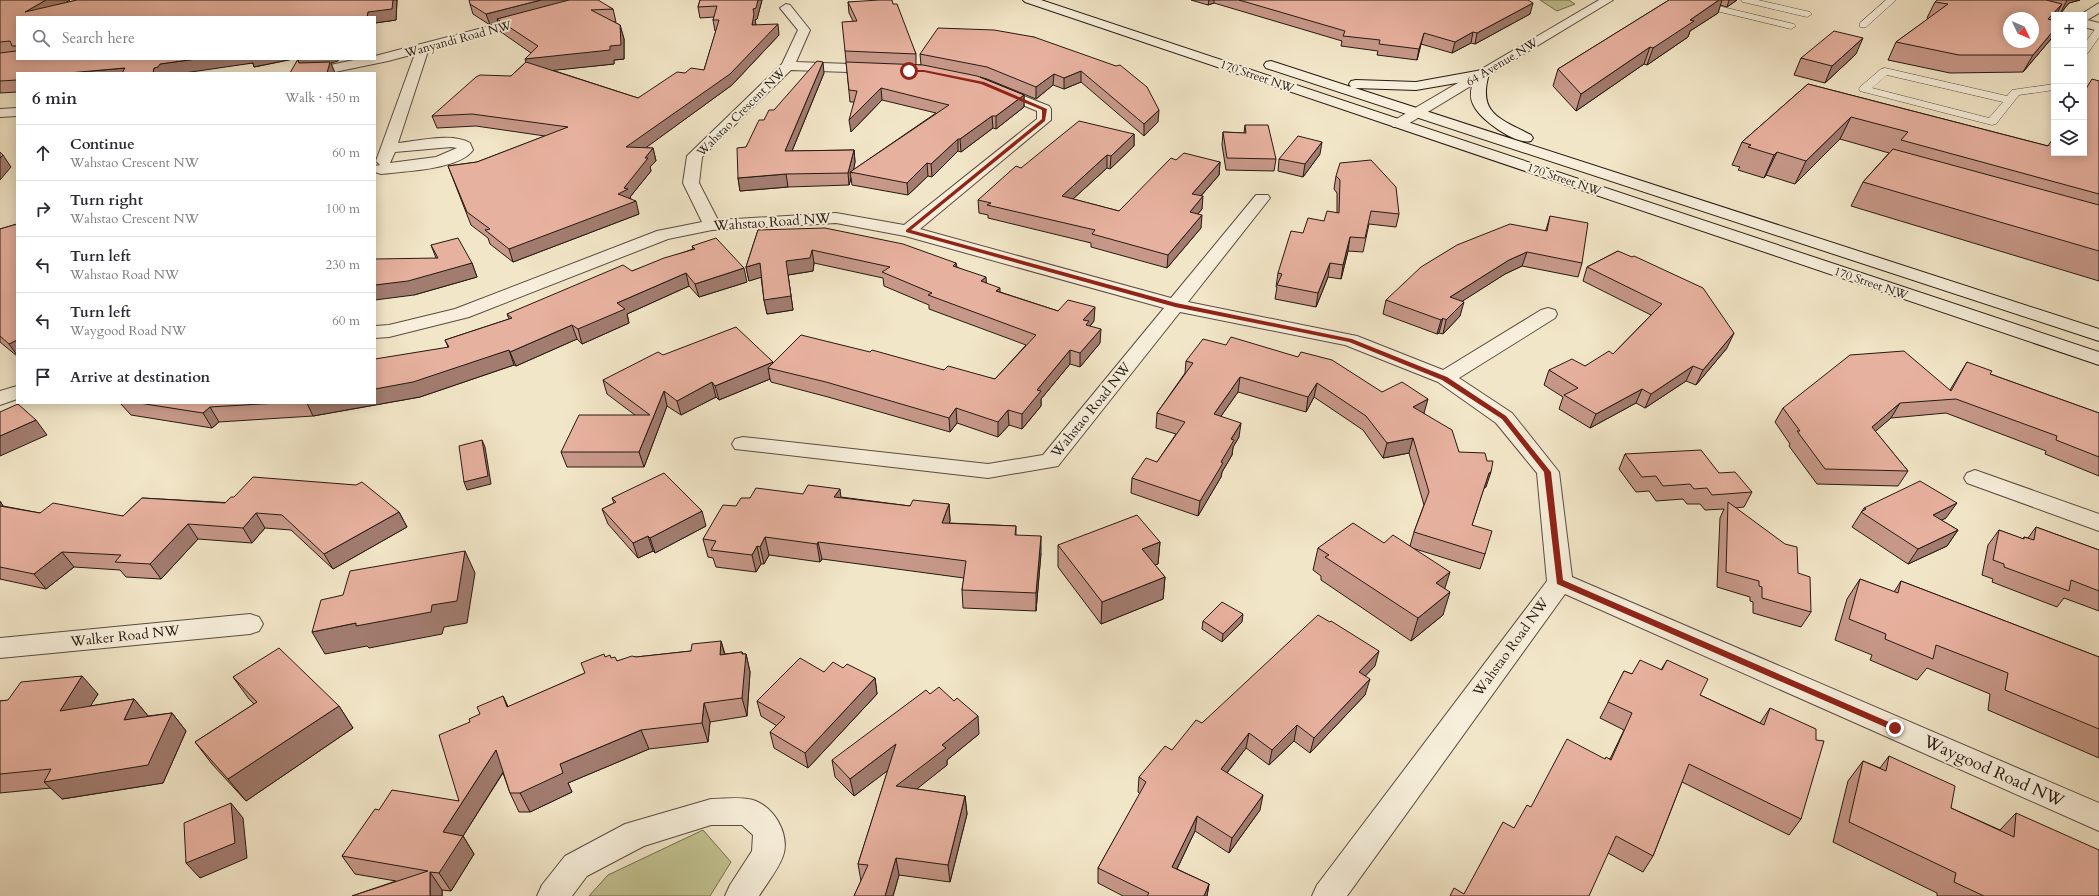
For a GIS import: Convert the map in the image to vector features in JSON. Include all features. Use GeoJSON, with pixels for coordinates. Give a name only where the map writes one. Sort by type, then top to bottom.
{"type":"FeatureCollection","features":[{"type":"Feature","properties":{"kind":"street","name":"170 Street NW"},"geometry":{"type":"LineString","coordinates":[[1029,0],[2099,359]]}},
{"type":"Feature","properties":{"kind":"street","name":"64 Avenue NW"},"geometry":{"type":"LineString","coordinates":[[1398,124],[1607,0]]}},
{"type":"Feature","properties":{"kind":"street"},"geometry":{"type":"LineString","coordinates":[[2087,16],[2099,7]]}},
{"type":"Feature","properties":{"kind":"street","name":"Wahstao Crescent NW"},"geometry":{"type":"LineString","coordinates":[[712,226],[691,183],[696,156],[788,66],[804,30],[786,8]]}},
{"type":"Feature","properties":{"kind":"street","name":"Wanyandi Road NW"},"geometry":{"type":"LineString","coordinates":[[376,59],[538,18]]}},
{"type":"Feature","properties":{"kind":"street"},"geometry":{"type":"LineString","coordinates":[[2087,24],[2099,27]]}},
{"type":"Feature","properties":{"kind":"street"},"geometry":{"type":"LineString","coordinates":[[378,173],[389,148],[423,48]]}},
{"type":"Feature","properties":{"kind":"street","name":"Wanyandi Road NW"},"geometry":{"type":"LineString","coordinates":[[316,72],[370,60]]}},
{"type":"Feature","properties":{"kind":"street","name":"170 Street NW"},"geometry":{"type":"LineString","coordinates":[[1257,60],[2099,335]]}},
{"type":"Feature","properties":{"kind":"street","name":"Wahstao Crescent NW"},"geometry":{"type":"LineString","coordinates":[[788,66],[886,70]]}},
{"type":"Feature","properties":{"kind":"street"},"geometry":{"type":"LineString","coordinates":[[1301,75],[1349,83],[1394,86],[1436,83],[1482,74],[1477,98],[1481,107],[1490,117],[1510,130],[1576,164]]}},
{"type":"Feature","properties":{"kind":"street"},"geometry":{"type":"LineString","coordinates":[[907,231],[1044,120],[1044,109],[982,83]]}},
{"type":"Feature","properties":{"kind":"street"},"geometry":{"type":"LineString","coordinates":[[0,114],[16,112]]}},
{"type":"Feature","properties":{"kind":"street"},"geometry":{"type":"LineString","coordinates":[[378,173],[441,160],[460,154],[465,150],[465,146],[460,143],[451,142],[389,148]]}},
{"type":"Feature","properties":{"kind":"street","name":"Wahstao Road NW"},"geometry":{"type":"LineString","coordinates":[[743,444],[988,471],[1050,461],[1262,198]]}},
{"type":"Feature","properties":{"kind":"street","name":"Wahstao Road NW"},"geometry":{"type":"LineString","coordinates":[[376,332],[389,331],[462,313],[663,235],[712,226],[836,218],[907,231],[1175,305],[1350,340],[1444,378],[1504,418],[1548,472],[1560,582],[1328,896]]}},
{"type":"Feature","properties":{"kind":"street"},"geometry":{"type":"LineString","coordinates":[[1444,378],[1548,314]]}},
{"type":"Feature","properties":{"kind":"street"},"geometry":{"type":"LineString","coordinates":[[0,399],[16,392]]}},
{"type":"Feature","properties":{"kind":"street"},"geometry":{"type":"LineString","coordinates":[[1975,478],[2099,523]]}},
{"type":"Feature","properties":{"kind":"street","name":"Waygood Road NW"},"geometry":{"type":"LineString","coordinates":[[1560,582],[2099,817]]}},
{"type":"Feature","properties":{"kind":"street","name":"Walker Road NW"},"geometry":{"type":"LineString","coordinates":[[0,648],[250,624]]}},
{"type":"Feature","properties":{"kind":"street"},"geometry":{"type":"LineString","coordinates":[[553,896],[576,866],[636,834],[711,812],[749,812],[768,830],[768,854],[741,896]]}},
{"type":"Feature","properties":{"kind":"lane"},"geometry":{"type":"LineString","coordinates":[[1685,0],[1792,26]]}},
{"type":"Feature","properties":{"kind":"lane"},"geometry":{"type":"LineString","coordinates":[[1746,0],[1807,14]]}},
{"type":"Feature","properties":{"kind":"lane"},"geometry":{"type":"LineString","coordinates":[[1863,25],[1891,0]]}},
{"type":"Feature","properties":{"kind":"lane"},"geometry":{"type":"LineString","coordinates":[[2086,48],[2099,30]]}},
{"type":"Feature","properties":{"kind":"lane"},"geometry":{"type":"LineString","coordinates":[[2009,100],[1884,71],[1864,89],[1992,122],[2016,92],[2051,87]]}},
{"type":"Feature","properties":{"kind":"green space"},"geometry":{"type":"Polygon","coordinates":[[[1540,0],[1569,0],[1575,4],[1557,11],[1540,0]]]}},
{"type":"Feature","properties":{"kind":"green space"},"geometry":{"type":"Polygon","coordinates":[[[703,830],[731,862],[710,896],[589,896],[608,875],[703,830]]]}},
{"type":"Feature","properties":{"kind":"building"},"geometry":{"type":"Polygon","coordinates":[[[0,0],[46,0],[25,12],[77,0],[393,0],[392,9],[368,12],[367,16],[16,16],[16,46],[12,46],[10,41],[0,42],[0,0]]]}},
{"type":"Feature","properties":{"kind":"building"},"geometry":{"type":"Polygon","coordinates":[[[469,0],[541,0],[486,14],[470,4],[469,0]]]}},
{"type":"Feature","properties":{"kind":"building"},"geometry":{"type":"Polygon","coordinates":[[[569,0],[598,0],[613,9],[591,10],[620,25],[621,45],[610,46],[610,50],[525,59],[538,46],[497,19],[569,0]]]}},
{"type":"Feature","properties":{"kind":"building"},"geometry":{"type":"Polygon","coordinates":[[[700,0],[758,0],[756,8],[753,9],[754,14],[752,25],[778,24],[730,74],[626,147],[653,148],[645,158],[648,158],[624,188],[628,189],[618,194],[636,201],[509,249],[485,230],[490,229],[467,212],[448,166],[477,162],[568,127],[472,114],[432,116],[476,77],[480,75],[511,76],[526,62],[638,98],[677,72],[685,73],[691,68],[704,70],[719,20],[713,20],[717,6],[698,7],[700,0]]]}},
{"type":"Feature","properties":{"kind":"building"},"geometry":{"type":"Polygon","coordinates":[[[892,0],[893,4],[897,4],[916,54],[845,51],[842,22],[857,21],[848,2],[892,0]]]}},
{"type":"Feature","properties":{"kind":"building"},"geometry":{"type":"Polygon","coordinates":[[[1239,0],[1528,0],[1533,3],[1477,33],[1473,32],[1455,42],[1424,33],[1419,49],[1379,44],[1380,40],[1343,36],[1345,31],[1239,0]]]}},
{"type":"Feature","properties":{"kind":"building"},"geometry":{"type":"Polygon","coordinates":[[[1669,0],[1719,0],[1690,20],[1694,21],[1653,48],[1650,47],[1581,94],[1558,69],[1669,0]]]}},
{"type":"Feature","properties":{"kind":"building"},"geometry":{"type":"Polygon","coordinates":[[[1937,0],[2046,0],[2062,4],[2055,12],[2051,12],[2051,16],[2048,19],[2051,20],[2051,34],[2039,48],[2039,12],[2003,12],[2003,48],[2039,48],[2033,55],[1959,55],[1896,42],[1948,4],[1935,2],[1937,0]]]}},
{"type":"Feature","properties":{"kind":"building"},"geometry":{"type":"Polygon","coordinates":[[[938,28],[994,30],[1034,37],[1116,66],[1120,65],[1147,87],[1159,110],[1144,124],[1081,71],[1064,78],[1054,74],[1036,87],[987,67],[920,54],[938,28]]]}},
{"type":"Feature","properties":{"kind":"building"},"geometry":{"type":"Polygon","coordinates":[[[1834,31],[1863,38],[1832,66],[1801,58],[1834,31]]]}},
{"type":"Feature","properties":{"kind":"building"},"geometry":{"type":"Polygon","coordinates":[[[16,51],[16,60],[189,60],[160,64],[158,67],[154,68],[153,72],[123,72],[125,68],[79,72],[16,72],[16,80],[0,81],[0,53],[16,51]]]}},
{"type":"Feature","properties":{"kind":"building"},"geometry":{"type":"Polygon","coordinates":[[[297,60],[299,63],[330,62],[327,72],[291,72],[297,60]]]}},
{"type":"Feature","properties":{"kind":"building"},"geometry":{"type":"Polygon","coordinates":[[[817,61],[823,62],[785,151],[854,150],[848,173],[786,174],[738,178],[737,148],[746,147],[759,120],[764,120],[769,110],[774,110],[817,61]]]}},
{"type":"Feature","properties":{"kind":"building"},"geometry":{"type":"Polygon","coordinates":[[[846,62],[923,65],[977,76],[1024,95],[996,116],[992,116],[958,139],[931,164],[927,163],[907,183],[850,172],[949,105],[881,88],[849,120],[857,91],[849,90],[846,62]]]}},
{"type":"Feature","properties":{"kind":"building"},"geometry":{"type":"Polygon","coordinates":[[[2092,79],[2099,81],[2099,194],[1901,140],[1908,132],[1851,117],[1806,161],[1777,152],[1774,155],[1748,147],[1751,145],[1742,142],[1808,84],[2048,146],[2051,142],[2051,156],[2087,156],[2087,87],[2092,79]]]}},
{"type":"Feature","properties":{"kind":"building"},"geometry":{"type":"Polygon","coordinates":[[[1079,121],[1134,134],[1111,156],[1107,155],[1062,196],[1119,211],[1171,158],[1176,160],[1184,153],[1220,162],[1192,194],[1203,196],[1190,212],[1202,215],[1168,255],[1092,234],[1095,230],[987,205],[991,203],[978,200],[1016,166],[1021,168],[1079,121]]]}},
{"type":"Feature","properties":{"kind":"building"},"geometry":{"type":"Polygon","coordinates":[[[1245,125],[1268,125],[1276,159],[1227,158],[1223,132],[1246,133],[1245,125]]]}},
{"type":"Feature","properties":{"kind":"building"},"geometry":{"type":"Polygon","coordinates":[[[1298,136],[1322,142],[1305,164],[1279,159],[1298,136]]]}},
{"type":"Feature","properties":{"kind":"building"},"geometry":{"type":"Polygon","coordinates":[[[1893,149],[2099,205],[2099,251],[1863,182],[1893,149]]]}},
{"type":"Feature","properties":{"kind":"building"},"geometry":{"type":"Polygon","coordinates":[[[1371,160],[1396,187],[1399,214],[1371,211],[1365,238],[1350,237],[1343,265],[1330,263],[1318,293],[1277,285],[1282,274],[1278,273],[1291,231],[1303,233],[1308,218],[1324,221],[1327,211],[1339,213],[1340,180],[1336,176],[1340,163],[1371,160]]]}},
{"type":"Feature","properties":{"kind":"building"},"geometry":{"type":"Polygon","coordinates":[[[1550,216],[1588,223],[1582,263],[1527,252],[1509,260],[1450,297],[1464,302],[1446,320],[1443,318],[1441,320],[1386,300],[1421,267],[1457,245],[1510,224],[1547,231],[1550,216]]]}},
{"type":"Feature","properties":{"kind":"building"},"geometry":{"type":"Polygon","coordinates":[[[16,224],[16,340],[9,344],[0,336],[0,229],[16,224]]]}},
{"type":"Feature","properties":{"kind":"building"},"geometry":{"type":"Polygon","coordinates":[[[825,228],[903,244],[956,263],[953,266],[986,277],[981,281],[1000,288],[996,291],[1058,311],[1068,300],[1095,307],[1083,320],[1089,321],[1086,325],[1101,329],[1080,353],[1070,350],[1037,390],[1041,391],[1022,414],[1008,410],[998,422],[956,408],[949,418],[826,382],[768,368],[801,335],[870,352],[872,350],[944,370],[948,366],[995,379],[1036,335],[928,295],[932,293],[882,272],[890,267],[812,250],[810,258],[786,261],[791,296],[764,300],[760,263],[746,267],[758,230],[825,228]]]}},
{"type":"Feature","properties":{"kind":"building"},"geometry":{"type":"Polygon","coordinates":[[[458,238],[472,263],[408,281],[376,285],[376,259],[438,258],[431,245],[458,238]]]}},
{"type":"Feature","properties":{"kind":"building"},"geometry":{"type":"Polygon","coordinates":[[[716,238],[744,268],[695,284],[686,273],[617,303],[625,309],[578,329],[572,325],[510,352],[509,350],[413,382],[376,389],[376,359],[449,347],[445,340],[512,318],[507,314],[623,265],[632,271],[664,258],[695,249],[692,246],[716,238]]]}},
{"type":"Feature","properties":{"kind":"building"},"geometry":{"type":"Polygon","coordinates":[[[1618,251],[1632,257],[1634,256],[1703,288],[1734,333],[1703,370],[1693,366],[1651,394],[1642,389],[1596,414],[1564,395],[1578,388],[1549,370],[1572,359],[1585,366],[1609,351],[1613,354],[1662,304],[1587,267],[1618,251]]]}},
{"type":"Feature","properties":{"kind":"building"},"geometry":{"type":"Polygon","coordinates":[[[736,327],[773,362],[715,386],[712,382],[677,401],[664,391],[639,452],[561,452],[579,415],[650,415],[603,380],[658,352],[663,355],[736,327]]]}},
{"type":"Feature","properties":{"kind":"building"},"geometry":{"type":"Polygon","coordinates":[[[1231,337],[1298,357],[1301,352],[1332,360],[1382,392],[1402,382],[1428,399],[1413,407],[1452,430],[1459,452],[1485,453],[1487,461],[1493,461],[1491,472],[1489,473],[1472,525],[1492,531],[1485,554],[1414,532],[1429,492],[1413,438],[1387,443],[1366,416],[1317,383],[1308,397],[1240,377],[1214,414],[1241,423],[1231,439],[1234,440],[1221,462],[1223,463],[1200,501],[1132,478],[1146,458],[1157,462],[1185,422],[1157,413],[1193,363],[1186,361],[1203,339],[1226,345],[1231,337]]]}},
{"type":"Feature","properties":{"kind":"building"},"geometry":{"type":"Polygon","coordinates":[[[1904,351],[1951,391],[1967,362],[1992,371],[1990,374],[2099,413],[2099,457],[2056,440],[2057,436],[1956,399],[1900,403],[1872,427],[1908,471],[1825,469],[1797,431],[1800,431],[1783,408],[1850,355],[1904,351]]]}},
{"type":"Feature","properties":{"kind":"building"},"geometry":{"type":"Polygon","coordinates":[[[18,404],[36,420],[0,436],[0,412],[18,404]]]}},
{"type":"Feature","properties":{"kind":"building"},"geometry":{"type":"Polygon","coordinates":[[[145,404],[261,404],[210,407],[203,413],[145,404]]]}},
{"type":"Feature","properties":{"kind":"building"},"geometry":{"type":"Polygon","coordinates":[[[482,440],[488,476],[464,482],[459,446],[482,440]]]}},
{"type":"Feature","properties":{"kind":"building"},"geometry":{"type":"Polygon","coordinates":[[[1701,450],[1719,473],[1735,472],[1752,492],[1712,495],[1707,488],[1694,489],[1690,484],[1663,486],[1656,476],[1642,477],[1625,454],[1701,450]]]}},
{"type":"Feature","properties":{"kind":"building"},"geometry":{"type":"Polygon","coordinates":[[[664,473],[702,511],[650,538],[648,536],[633,543],[602,509],[616,502],[612,498],[664,473]]]}},
{"type":"Feature","properties":{"kind":"building"},"geometry":{"type":"Polygon","coordinates":[[[253,477],[356,485],[362,482],[399,512],[324,554],[282,515],[256,513],[243,528],[188,524],[150,564],[115,562],[121,555],[62,552],[34,574],[0,567],[0,506],[40,513],[53,503],[123,516],[142,498],[225,503],[231,497],[234,497],[253,477]]]}},
{"type":"Feature","properties":{"kind":"building"},"geometry":{"type":"Polygon","coordinates":[[[1920,481],[1957,503],[1933,515],[1958,530],[1918,549],[1861,512],[1866,509],[1864,508],[1920,481]]]}},
{"type":"Feature","properties":{"kind":"building"},"geometry":{"type":"Polygon","coordinates":[[[808,485],[840,489],[834,497],[910,506],[913,500],[949,504],[942,523],[1016,526],[1015,535],[1041,536],[1036,593],[962,590],[966,561],[818,542],[817,544],[765,537],[760,547],[757,546],[752,555],[711,550],[716,541],[703,539],[723,505],[736,506],[741,498],[750,498],[756,488],[803,494],[808,485]]]}},
{"type":"Feature","properties":{"kind":"building"},"geometry":{"type":"Polygon","coordinates":[[[1728,502],[1785,544],[1797,547],[1798,573],[1810,577],[1811,612],[1762,598],[1762,587],[1759,586],[1759,581],[1726,572],[1728,502]]]}},
{"type":"Feature","properties":{"kind":"building"},"geometry":{"type":"Polygon","coordinates":[[[1137,515],[1160,542],[1142,549],[1165,577],[1102,602],[1058,545],[1137,515]]]}},
{"type":"Feature","properties":{"kind":"building"},"geometry":{"type":"Polygon","coordinates":[[[1353,523],[1384,543],[1393,535],[1450,572],[1436,583],[1450,592],[1418,618],[1325,557],[1329,555],[1318,548],[1353,523]]]}},
{"type":"Feature","properties":{"kind":"building"},"geometry":{"type":"Polygon","coordinates":[[[2036,527],[2099,550],[2099,591],[2071,580],[2069,591],[2004,567],[2004,564],[1993,560],[1999,530],[2024,539],[2024,537],[2034,540],[2036,527]]]}},
{"type":"Feature","properties":{"kind":"building"},"geometry":{"type":"Polygon","coordinates":[[[465,551],[457,601],[432,605],[431,612],[356,626],[356,623],[312,632],[321,600],[343,595],[350,571],[465,551]]]}},
{"type":"Feature","properties":{"kind":"building"},"geometry":{"type":"Polygon","coordinates":[[[1860,579],[1898,593],[1901,581],[2099,657],[2099,729],[2005,690],[2008,673],[1936,645],[1933,659],[1885,639],[1886,634],[1849,619],[1860,579]]]}},
{"type":"Feature","properties":{"kind":"building"},"geometry":{"type":"Polygon","coordinates":[[[1222,602],[1243,614],[1223,634],[1203,621],[1222,602]]]}},
{"type":"Feature","properties":{"kind":"building"},"geometry":{"type":"Polygon","coordinates":[[[1318,615],[1330,622],[1331,621],[1379,651],[1359,672],[1370,679],[1314,738],[1297,725],[1272,750],[1249,733],[1221,769],[1263,795],[1232,838],[1197,816],[1172,867],[1209,884],[1204,896],[1147,896],[1149,893],[1098,868],[1146,782],[1139,777],[1165,746],[1172,750],[1196,720],[1202,723],[1318,615]]]}},
{"type":"Feature","properties":{"kind":"building"},"geometry":{"type":"Polygon","coordinates":[[[721,641],[720,655],[742,652],[742,654],[746,654],[742,698],[704,703],[702,723],[641,730],[560,764],[563,773],[520,793],[510,793],[496,750],[443,832],[463,836],[439,873],[430,872],[430,896],[352,896],[428,871],[342,856],[375,809],[379,810],[392,790],[459,801],[439,735],[470,722],[469,719],[480,714],[477,707],[503,696],[507,707],[585,673],[581,663],[604,654],[605,657],[610,655],[611,658],[615,657],[617,661],[632,656],[636,657],[691,651],[692,644],[721,641]]]}},
{"type":"Feature","properties":{"kind":"building"},"geometry":{"type":"Polygon","coordinates":[[[279,648],[339,706],[228,779],[195,742],[257,702],[233,677],[279,648]]]}},
{"type":"Feature","properties":{"kind":"building"},"geometry":{"type":"Polygon","coordinates":[[[800,658],[824,672],[833,662],[843,668],[847,664],[875,678],[805,753],[770,732],[785,717],[757,701],[800,658]]]}},
{"type":"Feature","properties":{"kind":"building"},"geometry":{"type":"Polygon","coordinates":[[[1640,660],[1662,670],[1667,660],[1708,679],[1700,695],[1764,725],[1770,708],[1816,729],[1816,740],[1824,741],[1801,819],[1689,764],[1653,856],[1616,836],[1589,896],[1450,896],[1454,888],[1464,894],[1503,822],[1514,828],[1527,805],[1531,807],[1567,739],[1605,759],[1606,757],[1611,760],[1632,713],[1608,702],[1624,671],[1632,674],[1640,660]]]}},
{"type":"Feature","properties":{"kind":"building"},"geometry":{"type":"Polygon","coordinates":[[[82,676],[60,711],[134,699],[124,720],[172,713],[148,765],[44,782],[51,769],[0,774],[0,701],[8,700],[21,682],[82,676]]]}},
{"type":"Feature","properties":{"kind":"building"},"geometry":{"type":"Polygon","coordinates":[[[939,687],[954,701],[957,698],[978,716],[942,745],[946,748],[896,786],[965,796],[948,865],[896,858],[885,896],[854,896],[868,865],[858,864],[896,744],[850,779],[832,760],[926,690],[930,694],[939,687]]]}},
{"type":"Feature","properties":{"kind":"building"},"geometry":{"type":"Polygon","coordinates":[[[1889,756],[1955,786],[1951,808],[2014,837],[2016,813],[2099,850],[2099,896],[1984,896],[1954,882],[1956,873],[1849,822],[1863,761],[1886,771],[1889,756]]]}},
{"type":"Feature","properties":{"kind":"building"},"geometry":{"type":"Polygon","coordinates":[[[231,803],[235,843],[186,863],[184,823],[231,803]]]}},
{"type":"Feature","properties":{"kind":"route"},"geometry":{"type":"LineString","coordinates":[[909,71],[924,71],[982,83],[1044,109],[1044,120],[907,231],[1175,305],[1350,340],[1444,378],[1504,418],[1548,472],[1560,582],[1895,728]]}}]}
